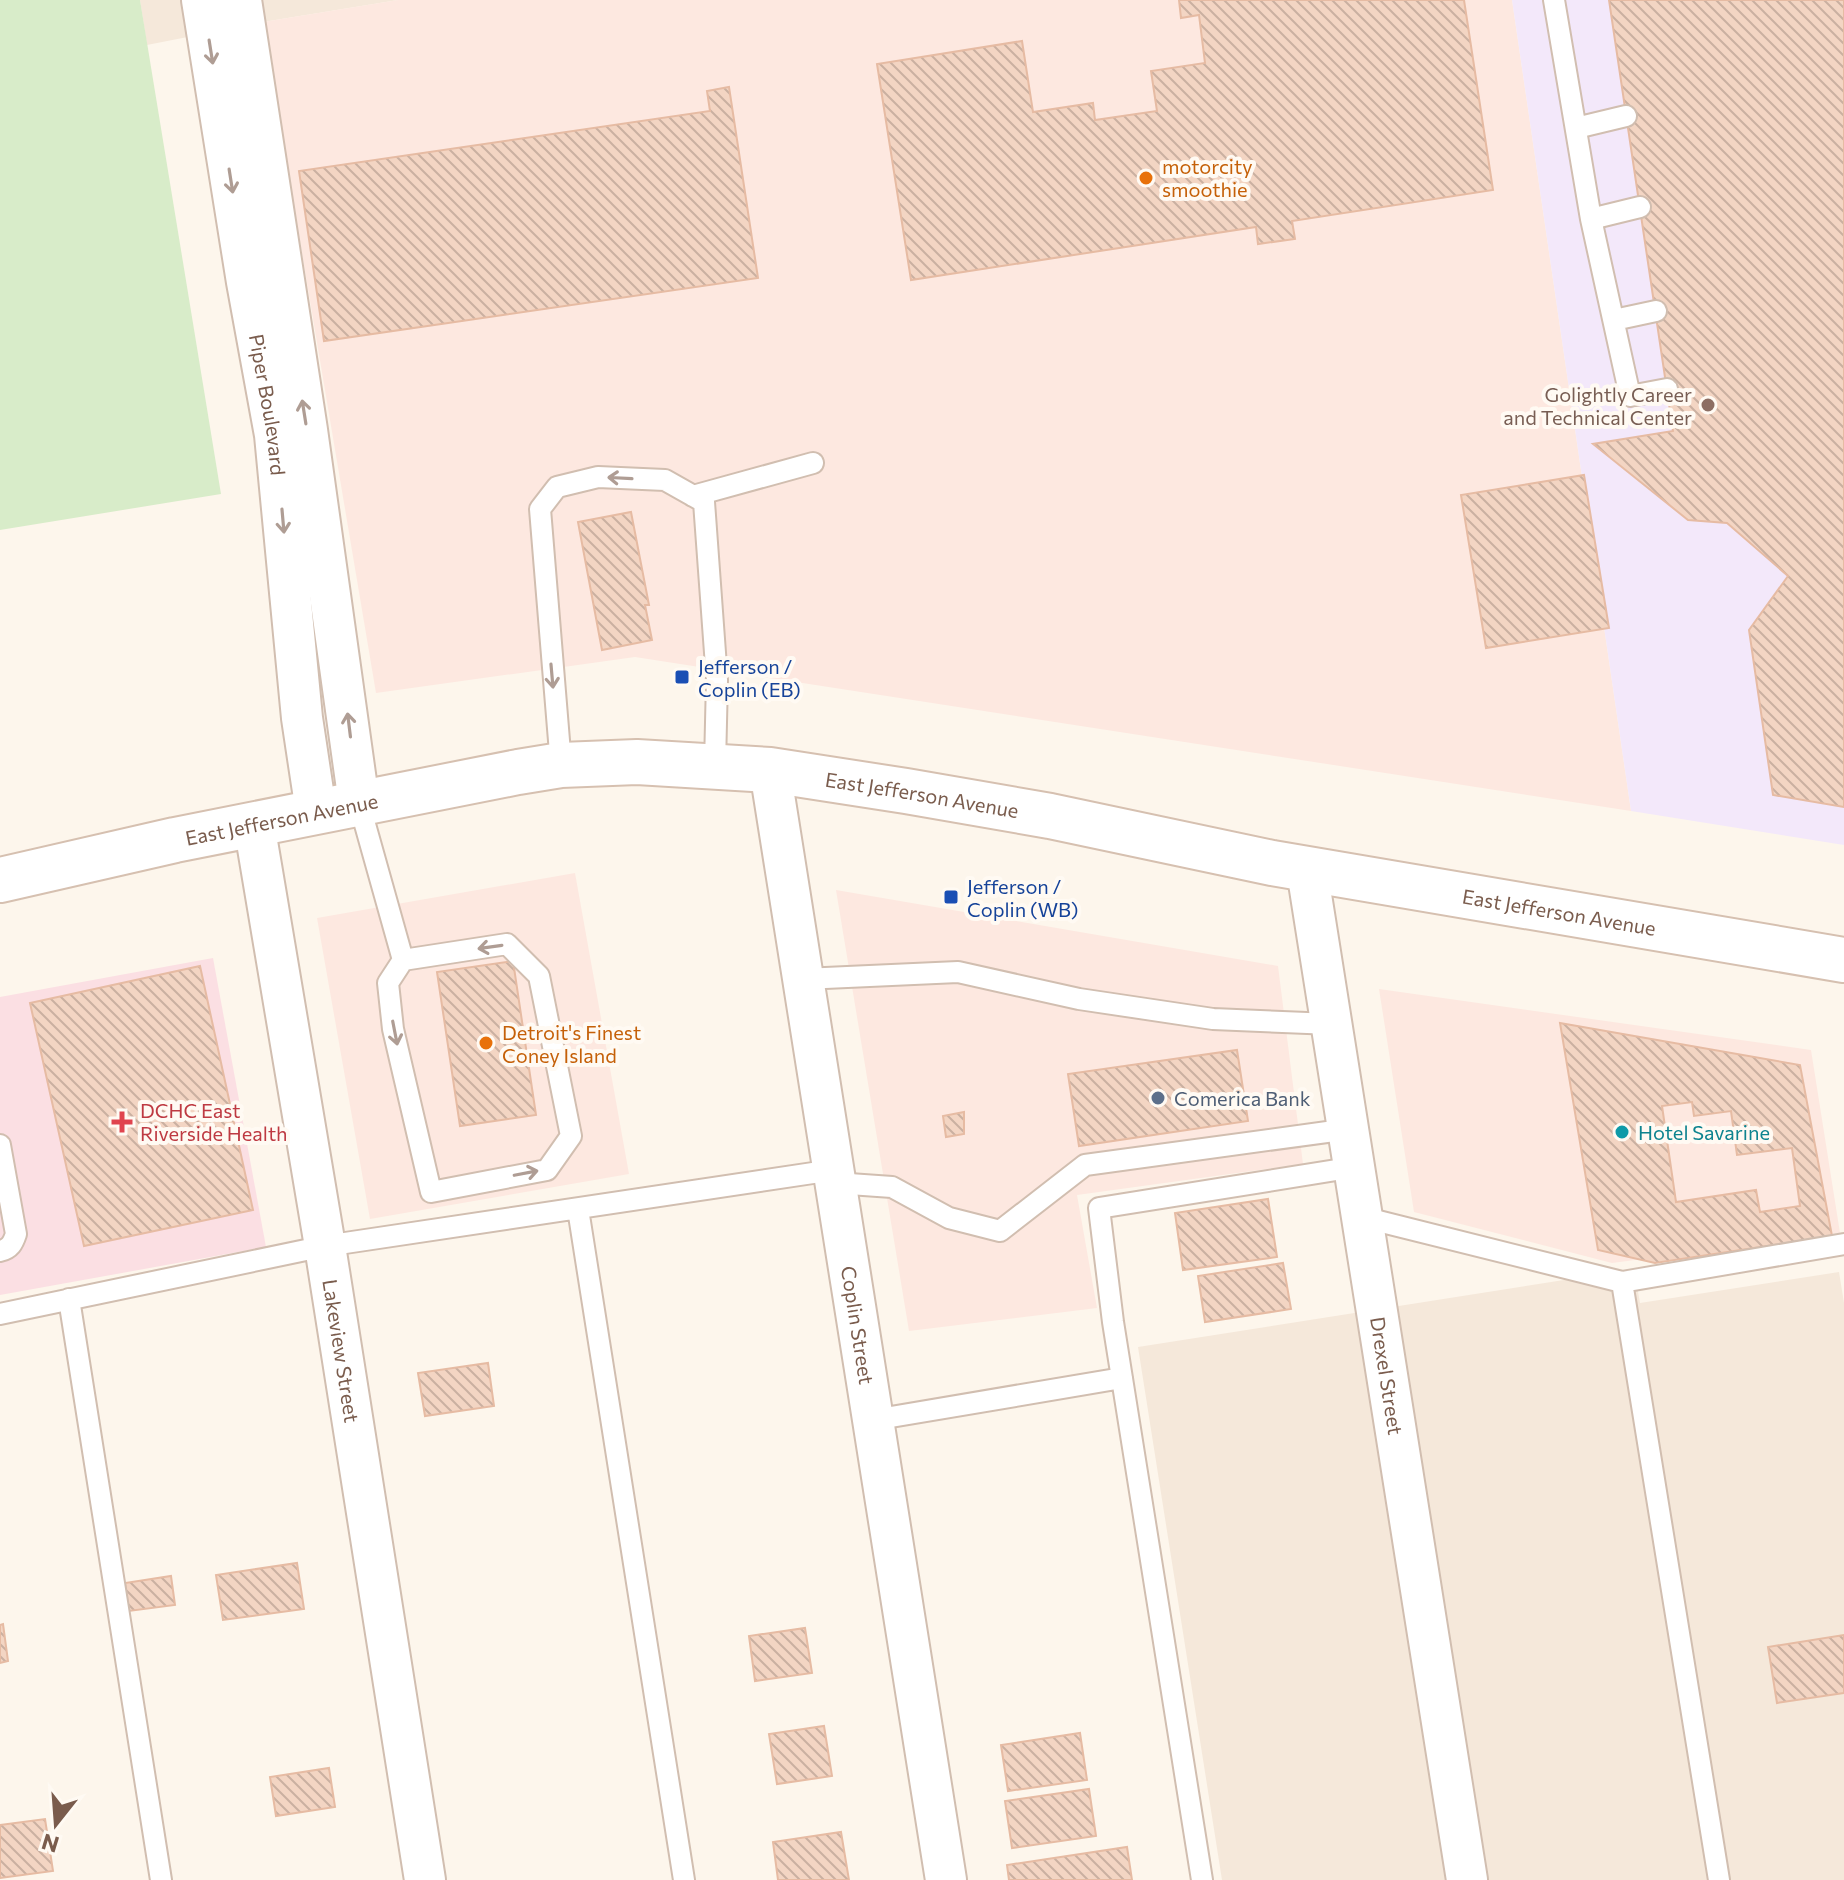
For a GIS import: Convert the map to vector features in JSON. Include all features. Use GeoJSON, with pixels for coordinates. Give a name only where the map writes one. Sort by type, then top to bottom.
{"type":"FeatureCollection","features":[{"type":"Feature","properties":{"kind":"main road","name":"East Jefferson Avenue"},"geometry":{"type":"LineString","coordinates":[[0,880],[462,781],[561,765],[637,762],[715,765],[770,770],[921,793],[1050,816],[1307,870],[1843,964]]}},
{"type":"Feature","properties":{"kind":"street","name":"Piper Boulevard"},"geometry":{"type":"LineString","coordinates":[[202,0],[275,435],[302,718],[316,811]]}},
{"type":"Feature","properties":{"kind":"street","name":"Piper Boulevard"},"geometry":{"type":"LineString","coordinates":[[241,0],[307,430],[359,803]]}},
{"type":"Feature","properties":{"kind":"street","name":"Coplin Street"},"geometry":{"type":"LineString","coordinates":[[770,770],[946,1880]]}},
{"type":"Feature","properties":{"kind":"street","name":"Lakeview Street"},"geometry":{"type":"LineString","coordinates":[[254,824],[325,1246],[425,1880]]}},
{"type":"Feature","properties":{"kind":"street","name":"Drexel Street"},"geometry":{"type":"LineString","coordinates":[[1307,870],[1467,1880]]}},
{"type":"Feature","properties":{"kind":"lane"},"geometry":{"type":"LineString","coordinates":[[1554,0],[1591,219],[1630,396],[1667,389]]}},
{"type":"Feature","properties":{"kind":"lane"},"geometry":{"type":"LineString","coordinates":[[1576,128],[1626,116]]}},
{"type":"Feature","properties":{"kind":"lane"},"geometry":{"type":"LineString","coordinates":[[1591,219],[1640,207]]}},
{"type":"Feature","properties":{"kind":"lane"},"geometry":{"type":"LineString","coordinates":[[1614,320],[1656,311]]}},
{"type":"Feature","properties":{"kind":"lane"},"geometry":{"type":"LineString","coordinates":[[693,496],[813,463]]}},
{"type":"Feature","properties":{"kind":"lane"},"geometry":{"type":"LineString","coordinates":[[561,765],[540,509],[557,487],[598,477],[665,480],[704,502],[717,680],[715,765]]}},
{"type":"Feature","properties":{"kind":"lane"},"geometry":{"type":"LineString","coordinates":[[359,803],[403,960],[388,983],[393,1029],[431,1192],[547,1170],[571,1136],[539,976],[507,944],[403,960]]}},
{"type":"Feature","properties":{"kind":"lane"},"geometry":{"type":"LineString","coordinates":[[803,979],[958,972],[1079,999],[1213,1019],[1332,1024]]}},
{"type":"Feature","properties":{"kind":"lane"},"geometry":{"type":"LineString","coordinates":[[0,1145],[16,1234],[13,1244],[0,1251]]}},
{"type":"Feature","properties":{"kind":"lane"},"geometry":{"type":"LineString","coordinates":[[0,1314],[325,1246],[578,1209],[834,1177],[892,1187],[949,1218],[1000,1231],[1085,1165],[1352,1148]]}},
{"type":"Feature","properties":{"kind":"lane"},"geometry":{"type":"LineString","coordinates":[[1202,1880],[1122,1378],[1099,1208],[1352,1148]]}},
{"type":"Feature","properties":{"kind":"lane"},"geometry":{"type":"LineString","coordinates":[[578,1209],[684,1880]]}},
{"type":"Feature","properties":{"kind":"lane"},"geometry":{"type":"LineString","coordinates":[[1362,1217],[1622,1282],[1844,1244]]}},
{"type":"Feature","properties":{"kind":"lane"},"geometry":{"type":"LineString","coordinates":[[1622,1282],[1719,1880]]}},
{"type":"Feature","properties":{"kind":"lane"},"geometry":{"type":"LineString","coordinates":[[69,1299],[161,1880]]}},
{"type":"Feature","properties":{"kind":"lane"},"geometry":{"type":"LineString","coordinates":[[873,1420],[1122,1378]]}},
{"type":"Feature","properties":{"kind":"shaded area"},"geometry":{"type":"Polygon","coordinates":[[[140,0],[398,0],[147,45],[140,0]]]}},
{"type":"Feature","properties":{"kind":"shaded area"},"geometry":{"type":"Polygon","coordinates":[[[398,0],[1512,0],[1631,811],[635,657],[376,693],[263,22],[398,0]]]}},
{"type":"Feature","properties":{"kind":"shaded area","name":"Golightly Career and Technical Center"},"geometry":{"type":"Polygon","coordinates":[[[1512,0],[1844,0],[1844,845],[1631,811],[1512,0]]]}},
{"type":"Feature","properties":{"kind":"shaded area"},"geometry":{"type":"Polygon","coordinates":[[[575,873],[629,1174],[370,1219],[317,918],[575,873]]]}},
{"type":"Feature","properties":{"kind":"shaded area"},"geometry":{"type":"Polygon","coordinates":[[[836,890],[1278,966],[1303,1164],[1077,1195],[1097,1308],[909,1331],[836,890]]]}},
{"type":"Feature","properties":{"kind":"shaded area","name":"DCHC East Riverside Health"},"geometry":{"type":"Polygon","coordinates":[[[213,958],[266,1247],[0,1295],[0,997],[213,958]]]}},
{"type":"Feature","properties":{"kind":"shaded area"},"geometry":{"type":"Polygon","coordinates":[[[1379,989],[1811,1050],[1840,1233],[1612,1263],[1414,1212],[1379,989]]]}},
{"type":"Feature","properties":{"kind":"shaded area"},"geometry":{"type":"Polygon","coordinates":[[[1634,1269],[1640,1303],[1839,1272],[1844,1303],[1844,1880],[1222,1880],[1138,1347],[1634,1269]]]}},
{"type":"Feature","properties":{"kind":"green space"},"geometry":{"type":"Polygon","coordinates":[[[0,0],[140,0],[221,494],[0,530],[0,0]]]}},
{"type":"Feature","properties":{"kind":"building"},"geometry":{"type":"Polygon","coordinates":[[[1179,0],[1464,0],[1493,190],[1292,221],[1295,239],[1258,244],[1256,227],[911,280],[877,64],[1022,41],[1033,112],[1093,103],[1095,120],[1157,111],[1151,71],[1205,63],[1199,15],[1181,18],[1179,0]]]}},
{"type":"Feature","properties":{"kind":"building"},"geometry":{"type":"Polygon","coordinates":[[[1609,0],[1844,0],[1844,807],[1773,795],[1749,630],[1788,576],[1727,523],[1688,520],[1593,444],[1673,431],[1609,0]]]}},
{"type":"Feature","properties":{"kind":"building"},"geometry":{"type":"Polygon","coordinates":[[[729,87],[758,278],[324,341],[299,171],[710,111],[707,91],[729,87]]]}},
{"type":"Feature","properties":{"kind":"building"},"geometry":{"type":"Polygon","coordinates":[[[1584,475],[1609,628],[1486,648],[1461,495],[1584,475]]]}},
{"type":"Feature","properties":{"kind":"building"},"geometry":{"type":"Polygon","coordinates":[[[631,512],[649,605],[645,605],[652,640],[602,650],[578,522],[631,512]]]}},
{"type":"Feature","properties":{"kind":"building","name":"Detroit's Finest Coney Island"},"geometry":{"type":"Polygon","coordinates":[[[513,961],[536,1115],[460,1126],[437,972],[513,961]]]}},
{"type":"Feature","properties":{"kind":"building","name":"DCHC East Riverside Health"},"geometry":{"type":"Polygon","coordinates":[[[200,966],[253,1210],[84,1246],[30,1003],[200,966]]]}},
{"type":"Feature","properties":{"kind":"building","name":"Hotel Savarine"},"geometry":{"type":"Polygon","coordinates":[[[1560,1023],[1800,1065],[1832,1236],[1655,1263],[1598,1250],[1560,1023]],[[1692,1102],[1662,1106],[1676,1202],[1756,1190],[1760,1212],[1800,1206],[1792,1148],[1737,1155],[1731,1111],[1694,1116],[1692,1102]]]}},
{"type":"Feature","properties":{"kind":"building"},"geometry":{"type":"Polygon","coordinates":[[[1237,1050],[1248,1121],[1079,1146],[1068,1074],[1237,1050]]]}},
{"type":"Feature","properties":{"kind":"building"},"geometry":{"type":"Polygon","coordinates":[[[964,1112],[964,1134],[946,1137],[943,1116],[964,1112]]]}},
{"type":"Feature","properties":{"kind":"building"},"geometry":{"type":"Polygon","coordinates":[[[1268,1199],[1277,1257],[1183,1270],[1175,1213],[1268,1199]]]}},
{"type":"Feature","properties":{"kind":"building"},"geometry":{"type":"Polygon","coordinates":[[[1283,1263],[1291,1309],[1205,1322],[1198,1276],[1283,1263]]]}},
{"type":"Feature","properties":{"kind":"building"},"geometry":{"type":"Polygon","coordinates":[[[488,1363],[494,1406],[425,1416],[418,1373],[488,1363]]]}},
{"type":"Feature","properties":{"kind":"building"},"geometry":{"type":"Polygon","coordinates":[[[297,1563],[304,1609],[223,1620],[216,1575],[297,1563]]]}},
{"type":"Feature","properties":{"kind":"building"},"geometry":{"type":"Polygon","coordinates":[[[171,1576],[175,1605],[129,1611],[125,1583],[171,1576]]]}},
{"type":"Feature","properties":{"kind":"building"},"geometry":{"type":"Polygon","coordinates":[[[3,1624],[8,1661],[0,1663],[0,1625],[3,1624]]]}},
{"type":"Feature","properties":{"kind":"building"},"geometry":{"type":"Polygon","coordinates":[[[805,1628],[812,1673],[755,1681],[749,1636],[805,1628]]]}},
{"type":"Feature","properties":{"kind":"building"},"geometry":{"type":"Polygon","coordinates":[[[1844,1635],[1844,1693],[1777,1703],[1768,1647],[1844,1635]]]}},
{"type":"Feature","properties":{"kind":"building"},"geometry":{"type":"Polygon","coordinates":[[[824,1726],[832,1776],[777,1784],[769,1734],[824,1726]]]}},
{"type":"Feature","properties":{"kind":"building"},"geometry":{"type":"Polygon","coordinates":[[[1080,1733],[1087,1780],[1008,1791],[1001,1745],[1080,1733]]]}},
{"type":"Feature","properties":{"kind":"building"},"geometry":{"type":"Polygon","coordinates":[[[329,1768],[335,1807],[276,1816],[270,1777],[329,1768]]]}},
{"type":"Feature","properties":{"kind":"building"},"geometry":{"type":"Polygon","coordinates":[[[1089,1789],[1096,1836],[1012,1848],[1005,1801],[1089,1789]]]}},
{"type":"Feature","properties":{"kind":"building"},"geometry":{"type":"Polygon","coordinates":[[[45,1819],[53,1871],[0,1878],[0,1825],[45,1819]]]}},
{"type":"Feature","properties":{"kind":"building"},"geometry":{"type":"Polygon","coordinates":[[[841,1832],[849,1880],[778,1880],[773,1842],[841,1832]]]}},
{"type":"Feature","properties":{"kind":"building"},"geometry":{"type":"Polygon","coordinates":[[[1127,1847],[1132,1880],[1009,1880],[1007,1865],[1127,1847]]]}},
{"type":"Feature","properties":{"kind":"place","name":"motorcity smoothie"},"geometry":{"type":"Point","coordinates":[1146,178]}},
{"type":"Feature","properties":{"kind":"place","name":"Golightly Career and Technical Center"},"geometry":{"type":"Point","coordinates":[1708,405]}},
{"type":"Feature","properties":{"kind":"place","name":"Jefferson / Coplin (EB)"},"geometry":{"type":"Point","coordinates":[682,677]}},
{"type":"Feature","properties":{"kind":"place","name":"Jefferson / Coplin (WB)"},"geometry":{"type":"Point","coordinates":[951,897]}},
{"type":"Feature","properties":{"kind":"place","name":"Detroit's Finest Coney Island"},"geometry":{"type":"Point","coordinates":[486,1043]}},
{"type":"Feature","properties":{"kind":"place","name":"Comerica Bank"},"geometry":{"type":"Point","coordinates":[1158,1098]}},
{"type":"Feature","properties":{"kind":"place","name":"DCHC East Riverside Health"},"geometry":{"type":"Point","coordinates":[122,1122]}},
{"type":"Feature","properties":{"kind":"place","name":"Hotel Savarine"},"geometry":{"type":"Point","coordinates":[1622,1132]}}]}
